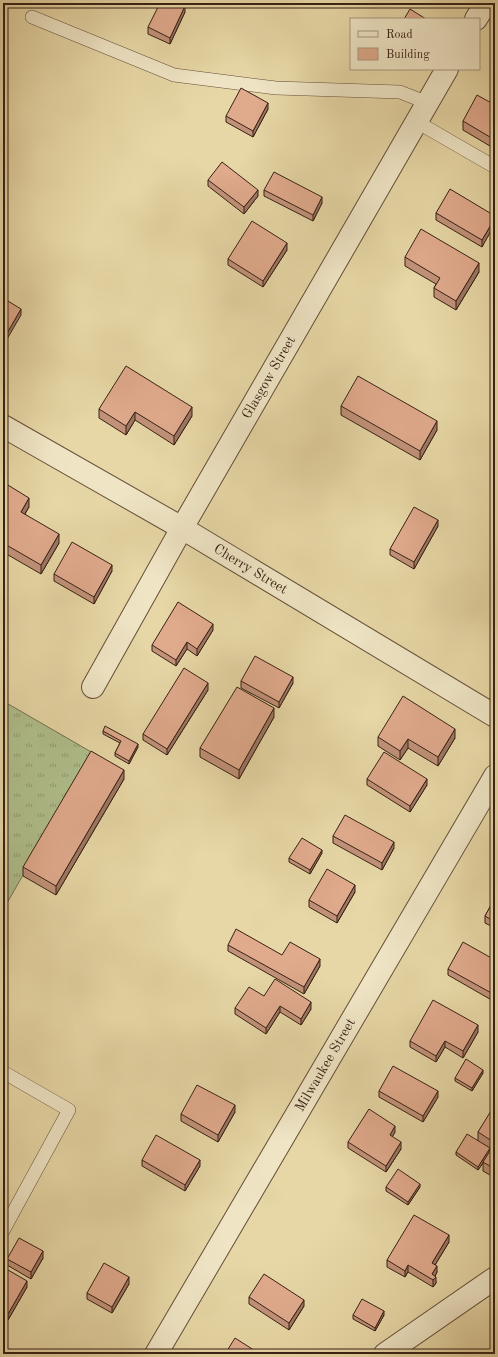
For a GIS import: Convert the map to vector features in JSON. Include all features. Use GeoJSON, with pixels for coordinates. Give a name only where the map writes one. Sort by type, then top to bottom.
{"type":"FeatureCollection","features":[{"type":"Feature","properties":{"kind":"street"},"geometry":{"type":"LineString","coordinates":[[477,18],[486,3]]}},
{"type":"Feature","properties":{"kind":"street","name":"Glasgow Street"},"geometry":{"type":"LineString","coordinates":[[93,687],[182,528],[447,70]]}},
{"type":"Feature","properties":{"kind":"street","name":"Cherry Street"},"geometry":{"type":"LineString","coordinates":[[3,426],[182,528],[495,716]]}},
{"type":"Feature","properties":{"kind":"street","name":"Milwaukee Street"},"geometry":{"type":"LineString","coordinates":[[156,1354],[495,776]]}},
{"type":"Feature","properties":{"kind":"street"},"geometry":{"type":"LineString","coordinates":[[385,1354],[495,1278]]}},
{"type":"Feature","properties":{"kind":"lane"},"geometry":{"type":"LineString","coordinates":[[32,17],[174,75],[276,88],[400,92],[422,112],[495,167]]}},
{"type":"Feature","properties":{"kind":"lane"},"geometry":{"type":"LineString","coordinates":[[3,1072],[69,1110],[3,1231]]}},
{"type":"Feature","properties":{"kind":"green space"},"geometry":{"type":"Polygon","coordinates":[[[3,701],[93,753],[3,910],[3,701]]]}},
{"type":"Feature","properties":{"kind":"building"},"geometry":{"type":"Polygon","coordinates":[[[160,3],[179,3],[185,6],[170,38],[148,27],[160,3]]]}},
{"type":"Feature","properties":{"kind":"building"},"geometry":{"type":"Polygon","coordinates":[[[410,9],[424,18],[405,18],[410,9]]]}},
{"type":"Feature","properties":{"kind":"building"},"geometry":{"type":"Polygon","coordinates":[[[241,88],[268,103],[253,131],[226,116],[241,88]]]}},
{"type":"Feature","properties":{"kind":"building"},"geometry":{"type":"Polygon","coordinates":[[[477,95],[495,105],[495,140],[463,121],[477,95]]]}},
{"type":"Feature","properties":{"kind":"building"},"geometry":{"type":"Polygon","coordinates":[[[222,162],[258,190],[244,207],[208,180],[222,162]]]}},
{"type":"Feature","properties":{"kind":"building"},"geometry":{"type":"Polygon","coordinates":[[[274,172],[322,197],[313,215],[264,190],[274,172]]]}},
{"type":"Feature","properties":{"kind":"building"},"geometry":{"type":"Polygon","coordinates":[[[450,189],[495,216],[482,240],[436,213],[450,189]]]}},
{"type":"Feature","properties":{"kind":"building"},"geometry":{"type":"Polygon","coordinates":[[[252,221],[287,243],[263,281],[228,259],[252,221]]]}},
{"type":"Feature","properties":{"kind":"building"},"geometry":{"type":"Polygon","coordinates":[[[421,229],[479,263],[456,301],[434,288],[440,278],[405,257],[421,229]]]}},
{"type":"Feature","properties":{"kind":"building"},"geometry":{"type":"Polygon","coordinates":[[[3,298],[21,309],[3,340],[3,298]]]}},
{"type":"Feature","properties":{"kind":"building"},"geometry":{"type":"Polygon","coordinates":[[[126,366],[192,407],[174,436],[135,412],[126,426],[99,409],[126,366]]]}},
{"type":"Feature","properties":{"kind":"building"},"geometry":{"type":"Polygon","coordinates":[[[358,376],[437,421],[420,451],[341,406],[358,376]]]}},
{"type":"Feature","properties":{"kind":"building"},"geometry":{"type":"Polygon","coordinates":[[[3,482],[29,498],[21,512],[59,534],[41,565],[3,543],[3,482]]]}},
{"type":"Feature","properties":{"kind":"building"},"geometry":{"type":"Polygon","coordinates":[[[414,507],[438,520],[414,562],[390,549],[414,507]]]}},
{"type":"Feature","properties":{"kind":"building"},"geometry":{"type":"Polygon","coordinates":[[[72,542],[112,565],[94,597],[54,574],[72,542]]]}},
{"type":"Feature","properties":{"kind":"building"},"geometry":{"type":"Polygon","coordinates":[[[178,602],[213,624],[197,649],[187,642],[176,660],[152,645],[178,602]]]}},
{"type":"Feature","properties":{"kind":"building"},"geometry":{"type":"Polygon","coordinates":[[[255,656],[293,677],[279,702],[241,681],[255,656]]]}},
{"type":"Feature","properties":{"kind":"building"},"geometry":{"type":"Polygon","coordinates":[[[184,668],[208,683],[167,749],[143,734],[184,668]]]}},
{"type":"Feature","properties":{"kind":"building"},"geometry":{"type":"Polygon","coordinates":[[[237,687],[274,708],[239,770],[200,748],[237,687]]]}},
{"type":"Feature","properties":{"kind":"building"},"geometry":{"type":"Polygon","coordinates":[[[403,696],[455,729],[438,757],[408,739],[400,751],[378,737],[403,696]]]}},
{"type":"Feature","properties":{"kind":"building"},"geometry":{"type":"Polygon","coordinates":[[[105,726],[138,744],[129,761],[115,753],[121,741],[103,731],[105,726]]]}},
{"type":"Feature","properties":{"kind":"building"},"geometry":{"type":"Polygon","coordinates":[[[91,751],[124,770],[56,886],[23,867],[91,751]]]}},
{"type":"Feature","properties":{"kind":"building"},"geometry":{"type":"Polygon","coordinates":[[[384,752],[427,779],[410,806],[367,779],[384,752]]]}},
{"type":"Feature","properties":{"kind":"building"},"geometry":{"type":"Polygon","coordinates":[[[345,815],[394,842],[382,863],[333,836],[345,815]]]}},
{"type":"Feature","properties":{"kind":"building"},"geometry":{"type":"Polygon","coordinates":[[[302,838],[322,850],[310,870],[289,858],[302,838]]]}},
{"type":"Feature","properties":{"kind":"building"},"geometry":{"type":"Polygon","coordinates":[[[327,869],[355,885],[337,916],[309,900],[327,869]]]}},
{"type":"Feature","properties":{"kind":"building"},"geometry":{"type":"Polygon","coordinates":[[[495,898],[495,922],[485,916],[495,898]]]}},
{"type":"Feature","properties":{"kind":"building"},"geometry":{"type":"Polygon","coordinates":[[[236,929],[282,955],[290,942],[320,959],[304,987],[228,945],[236,929]]]}},
{"type":"Feature","properties":{"kind":"building"},"geometry":{"type":"Polygon","coordinates":[[[463,942],[495,960],[495,995],[448,969],[463,942]]]}},
{"type":"Feature","properties":{"kind":"building"},"geometry":{"type":"Polygon","coordinates":[[[275,979],[311,1002],[301,1019],[280,1006],[266,1028],[235,1008],[249,987],[264,996],[275,979]]]}},
{"type":"Feature","properties":{"kind":"building"},"geometry":{"type":"Polygon","coordinates":[[[433,1000],[478,1025],[463,1051],[445,1041],[436,1056],[410,1041],[433,1000]]]}},
{"type":"Feature","properties":{"kind":"building"},"geometry":{"type":"Polygon","coordinates":[[[466,1059],[483,1070],[472,1088],[455,1078],[466,1059]]]}},
{"type":"Feature","properties":{"kind":"building"},"geometry":{"type":"Polygon","coordinates":[[[393,1066],[438,1091],[423,1116],[379,1091],[393,1066]]]}},
{"type":"Feature","properties":{"kind":"building"},"geometry":{"type":"Polygon","coordinates":[[[197,1085],[235,1105],[218,1135],[181,1114],[197,1085]]]}},
{"type":"Feature","properties":{"kind":"building"},"geometry":{"type":"Polygon","coordinates":[[[494,1106],[495,1107],[495,1143],[478,1132],[494,1106]]]}},
{"type":"Feature","properties":{"kind":"building"},"geometry":{"type":"Polygon","coordinates":[[[369,1109],[395,1126],[390,1135],[401,1142],[386,1166],[348,1142],[369,1109]]]}},
{"type":"Feature","properties":{"kind":"building"},"geometry":{"type":"Polygon","coordinates":[[[467,1134],[490,1148],[478,1167],[456,1152],[467,1134]]]}},
{"type":"Feature","properties":{"kind":"building"},"geometry":{"type":"Polygon","coordinates":[[[156,1135],[200,1160],[185,1185],[142,1160],[156,1135]]]}},
{"type":"Feature","properties":{"kind":"building"},"geometry":{"type":"Polygon","coordinates":[[[495,1143],[495,1169],[483,1162],[495,1143]]]}},
{"type":"Feature","properties":{"kind":"building"},"geometry":{"type":"Polygon","coordinates":[[[398,1169],[420,1184],[408,1202],[386,1187],[398,1169]]]}},
{"type":"Feature","properties":{"kind":"building"},"geometry":{"type":"Polygon","coordinates":[[[414,1215],[449,1235],[432,1263],[437,1266],[432,1274],[436,1277],[433,1280],[408,1265],[405,1271],[387,1260],[414,1215]]]}},
{"type":"Feature","properties":{"kind":"building"},"geometry":{"type":"Polygon","coordinates":[[[19,1238],[43,1251],[31,1272],[7,1259],[19,1238]]]}},
{"type":"Feature","properties":{"kind":"building"},"geometry":{"type":"Polygon","coordinates":[[[104,1263],[129,1277],[112,1307],[87,1293],[104,1263]]]}},
{"type":"Feature","properties":{"kind":"building"},"geometry":{"type":"Polygon","coordinates":[[[3,1267],[27,1281],[8,1314],[3,1311],[3,1267]]]}},
{"type":"Feature","properties":{"kind":"building"},"geometry":{"type":"Polygon","coordinates":[[[264,1274],[304,1300],[289,1323],[249,1297],[264,1274]]]}},
{"type":"Feature","properties":{"kind":"building"},"geometry":{"type":"Polygon","coordinates":[[[362,1299],[384,1311],[375,1328],[353,1315],[362,1299]]]}},
{"type":"Feature","properties":{"kind":"building"},"geometry":{"type":"Polygon","coordinates":[[[235,1338],[260,1354],[225,1354],[235,1338]]]}}]}
